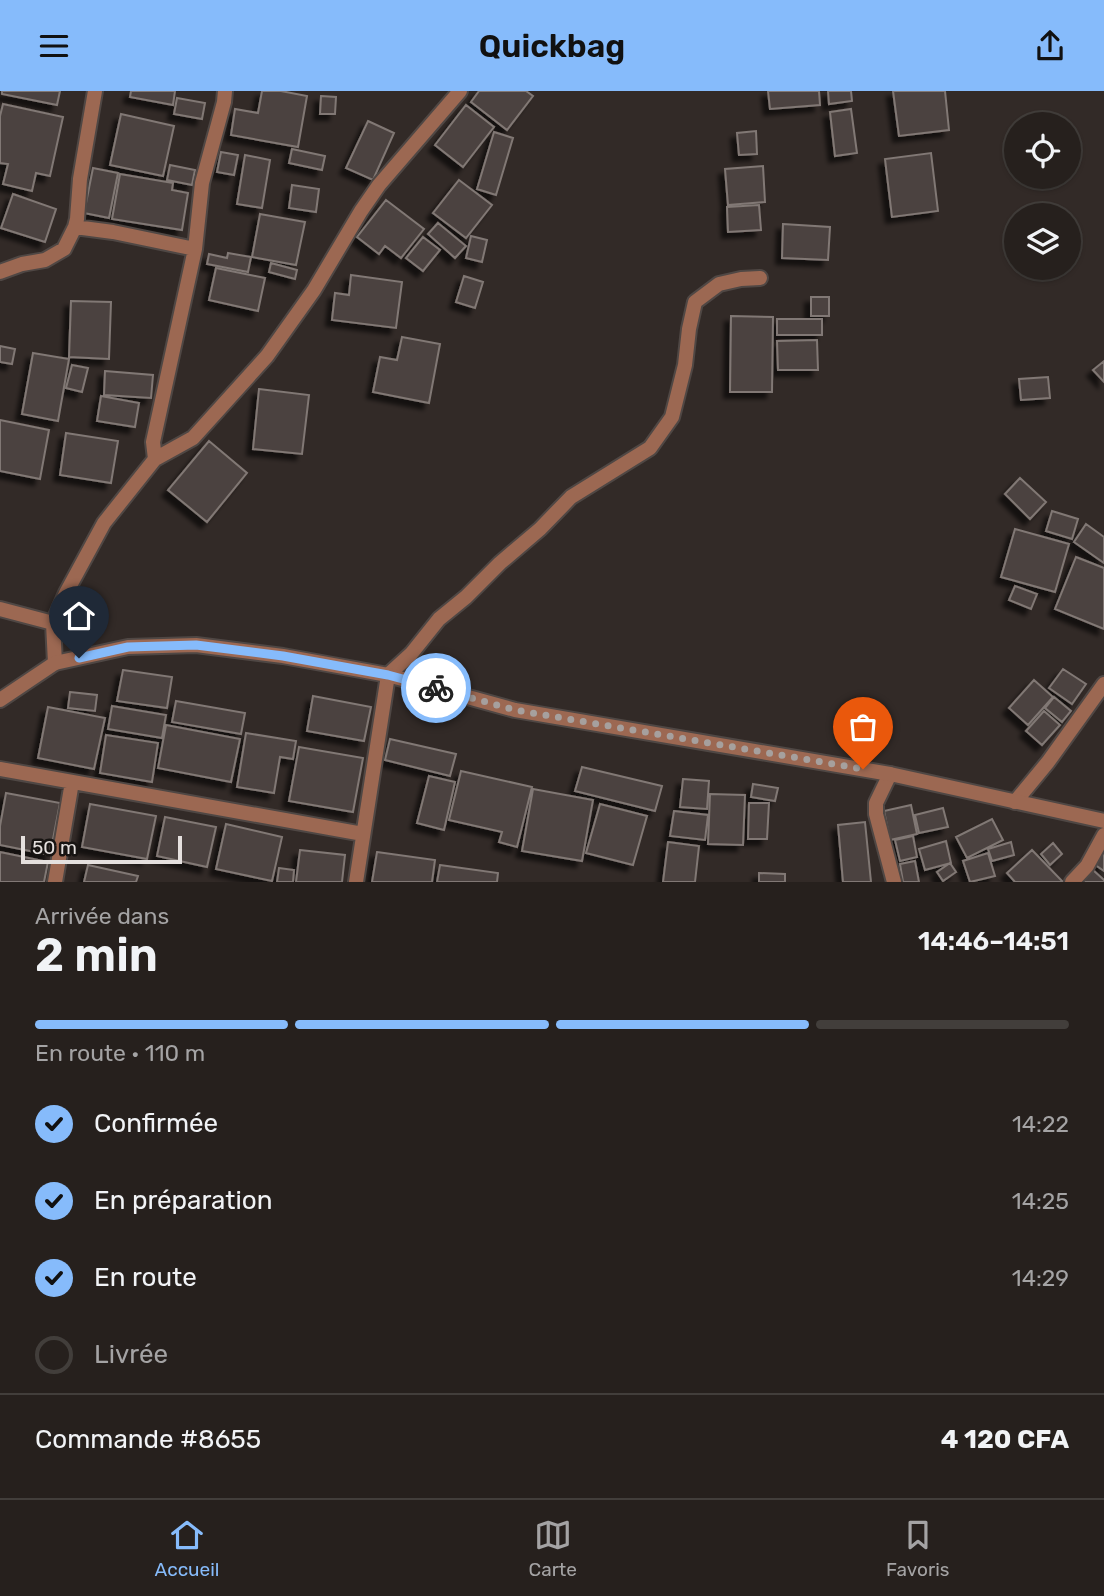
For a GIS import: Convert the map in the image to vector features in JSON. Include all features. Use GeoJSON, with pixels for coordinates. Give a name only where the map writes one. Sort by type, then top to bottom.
{"type":"FeatureCollection","features":[{"type":"Feature","properties":{"kind":"street"},"geometry":{"type":"LineString","coordinates":[[0,272],[45,260],[64,249],[75,227],[95,91]]}},
{"type":"Feature","properties":{"kind":"street"},"geometry":{"type":"LineString","coordinates":[[155,459],[153,442],[195,249],[202,183],[225,91]]}},
{"type":"Feature","properties":{"kind":"street"},"geometry":{"type":"LineString","coordinates":[[55,663],[53,623],[104,523],[155,459],[193,438],[267,356],[314,290],[373,194],[460,91]]}},
{"type":"Feature","properties":{"kind":"street"},"geometry":{"type":"LineString","coordinates":[[75,227],[195,249]]}},
{"type":"Feature","properties":{"kind":"street"},"geometry":{"type":"LineString","coordinates":[[356,882],[388,675],[411,654],[439,619],[540,529],[571,497],[650,448],[672,417],[685,365],[695,302],[719,284],[760,278]]}},
{"type":"Feature","properties":{"kind":"street"},"geometry":{"type":"LineString","coordinates":[[0,608],[53,623]]}},
{"type":"Feature","properties":{"kind":"street"},"geometry":{"type":"LineString","coordinates":[[0,700],[55,663],[128,647],[196,645],[283,656],[388,675],[515,710],[890,774],[1104,821]]}},
{"type":"Feature","properties":{"kind":"street"},"geometry":{"type":"LineString","coordinates":[[1015,802],[1048,762],[1104,684]]}},
{"type":"Feature","properties":{"kind":"street"},"geometry":{"type":"LineString","coordinates":[[0,769],[363,834]]}},
{"type":"Feature","properties":{"kind":"street"},"geometry":{"type":"LineString","coordinates":[[890,774],[876,803],[876,814],[894,882]]}},
{"type":"Feature","properties":{"kind":"street"},"geometry":{"type":"LineString","coordinates":[[55,882],[72,782]]}},
{"type":"Feature","properties":{"kind":"street"},"geometry":{"type":"LineString","coordinates":[[1072,882],[1087,866],[1104,835]]}},
{"type":"Feature","properties":{"kind":"building"},"geometry":{"type":"Polygon","coordinates":[[[2,91],[60,91],[57,105],[2,94],[2,91]]]}},
{"type":"Feature","properties":{"kind":"building"},"geometry":{"type":"Polygon","coordinates":[[[131,91],[175,91],[173,105],[130,97],[131,91]]]}},
{"type":"Feature","properties":{"kind":"building"},"geometry":{"type":"Polygon","coordinates":[[[262,91],[307,96],[298,147],[231,135],[235,109],[258,113],[262,91]]]}},
{"type":"Feature","properties":{"kind":"building"},"geometry":{"type":"Polygon","coordinates":[[[479,91],[526,91],[533,96],[507,130],[471,102],[479,91]]]}},
{"type":"Feature","properties":{"kind":"building"},"geometry":{"type":"Polygon","coordinates":[[[768,91],[819,91],[820,105],[770,109],[768,91]]]}},
{"type":"Feature","properties":{"kind":"building"},"geometry":{"type":"Polygon","coordinates":[[[828,91],[851,91],[852,101],[829,104],[828,91]]]}},
{"type":"Feature","properties":{"kind":"building"},"geometry":{"type":"Polygon","coordinates":[[[893,91],[945,91],[949,130],[899,136],[893,91]]]}},
{"type":"Feature","properties":{"kind":"building"},"geometry":{"type":"Polygon","coordinates":[[[321,96],[336,97],[335,114],[320,114],[321,96]]]}},
{"type":"Feature","properties":{"kind":"building"},"geometry":{"type":"Polygon","coordinates":[[[177,98],[205,103],[202,119],[174,114],[177,98]]]}},
{"type":"Feature","properties":{"kind":"building"},"geometry":{"type":"Polygon","coordinates":[[[3,104],[63,117],[50,176],[36,173],[32,191],[3,184],[8,164],[0,163],[0,116],[3,104]]]}},
{"type":"Feature","properties":{"kind":"building"},"geometry":{"type":"Polygon","coordinates":[[[466,105],[494,127],[463,167],[435,145],[466,105]]]}},
{"type":"Feature","properties":{"kind":"building"},"geometry":{"type":"Polygon","coordinates":[[[851,109],[857,153],[835,156],[830,112],[851,109]]]}},
{"type":"Feature","properties":{"kind":"building"},"geometry":{"type":"Polygon","coordinates":[[[121,114],[174,126],[163,176],[110,165],[121,114]]]}},
{"type":"Feature","properties":{"kind":"building"},"geometry":{"type":"Polygon","coordinates":[[[368,121],[394,133],[373,180],[346,168],[368,121]]]}},
{"type":"Feature","properties":{"kind":"building"},"geometry":{"type":"Polygon","coordinates":[[[756,131],[757,154],[739,155],[737,133],[756,131]]]}},
{"type":"Feature","properties":{"kind":"building"},"geometry":{"type":"Polygon","coordinates":[[[494,132],[513,138],[496,195],[477,189],[494,132]]]}},
{"type":"Feature","properties":{"kind":"building"},"geometry":{"type":"Polygon","coordinates":[[[292,149],[325,156],[322,170],[289,163],[292,149]]]}},
{"type":"Feature","properties":{"kind":"building"},"geometry":{"type":"Polygon","coordinates":[[[221,152],[238,155],[234,175],[217,172],[221,152]]]}},
{"type":"Feature","properties":{"kind":"building"},"geometry":{"type":"Polygon","coordinates":[[[931,153],[938,211],[892,217],[885,159],[931,153]]]}},
{"type":"Feature","properties":{"kind":"building"},"geometry":{"type":"Polygon","coordinates":[[[245,155],[270,160],[262,208],[237,204],[245,155]]]}},
{"type":"Feature","properties":{"kind":"building"},"geometry":{"type":"Polygon","coordinates":[[[170,165],[195,170],[192,185],[167,180],[170,165]]]}},
{"type":"Feature","properties":{"kind":"building"},"geometry":{"type":"Polygon","coordinates":[[[763,166],[765,202],[728,205],[725,169],[763,166]]]}},
{"type":"Feature","properties":{"kind":"building"},"geometry":{"type":"Polygon","coordinates":[[[93,168],[118,173],[109,218],[84,213],[93,168]]]}},
{"type":"Feature","properties":{"kind":"building"},"geometry":{"type":"Polygon","coordinates":[[[120,174],[173,183],[172,190],[188,193],[182,230],[112,219],[120,174]]]}},
{"type":"Feature","properties":{"kind":"building"},"geometry":{"type":"Polygon","coordinates":[[[459,180],[492,205],[466,238],[433,213],[459,180]]]}},
{"type":"Feature","properties":{"kind":"building"},"geometry":{"type":"Polygon","coordinates":[[[292,185],[319,189],[316,212],[289,208],[292,185]]]}},
{"type":"Feature","properties":{"kind":"building"},"geometry":{"type":"Polygon","coordinates":[[[13,194],[56,209],[45,242],[1,228],[13,194]]]}},
{"type":"Feature","properties":{"kind":"building"},"geometry":{"type":"Polygon","coordinates":[[[386,200],[424,229],[401,258],[385,246],[379,254],[357,237],[386,200]]]}},
{"type":"Feature","properties":{"kind":"building"},"geometry":{"type":"Polygon","coordinates":[[[759,205],[761,230],[728,232],[727,207],[759,205]]]}},
{"type":"Feature","properties":{"kind":"building"},"geometry":{"type":"Polygon","coordinates":[[[260,214],[305,222],[296,265],[252,257],[260,214]]]}},
{"type":"Feature","properties":{"kind":"building"},"geometry":{"type":"Polygon","coordinates":[[[438,223],[466,246],[455,258],[428,234],[438,223]]]}},
{"type":"Feature","properties":{"kind":"building"},"geometry":{"type":"Polygon","coordinates":[[[783,224],[830,227],[828,260],[782,258],[783,224]]]}},
{"type":"Feature","properties":{"kind":"building"},"geometry":{"type":"Polygon","coordinates":[[[471,236],[487,240],[482,262],[466,258],[471,236]]]}},
{"type":"Feature","properties":{"kind":"building"},"geometry":{"type":"Polygon","coordinates":[[[423,237],[440,250],[423,271],[406,258],[423,237]]]}},
{"type":"Feature","properties":{"kind":"building"},"geometry":{"type":"Polygon","coordinates":[[[228,253],[251,257],[248,272],[207,264],[209,254],[227,258],[228,253]]]}},
{"type":"Feature","properties":{"kind":"building"},"geometry":{"type":"Polygon","coordinates":[[[271,263],[297,270],[295,279],[269,272],[271,263]]]}},
{"type":"Feature","properties":{"kind":"building"},"geometry":{"type":"Polygon","coordinates":[[[216,268],[265,278],[258,311],[209,300],[216,268]]]}},
{"type":"Feature","properties":{"kind":"building"},"geometry":{"type":"Polygon","coordinates":[[[351,275],[402,282],[396,328],[332,320],[335,293],[349,295],[351,275]]]}},
{"type":"Feature","properties":{"kind":"building"},"geometry":{"type":"Polygon","coordinates":[[[464,276],[483,282],[475,308],[456,302],[464,276]]]}},
{"type":"Feature","properties":{"kind":"building"},"geometry":{"type":"Polygon","coordinates":[[[811,297],[829,297],[829,316],[811,316],[811,297]]]}},
{"type":"Feature","properties":{"kind":"building"},"geometry":{"type":"Polygon","coordinates":[[[71,301],[111,302],[109,359],[69,357],[71,301]]]}},
{"type":"Feature","properties":{"kind":"building"},"geometry":{"type":"Polygon","coordinates":[[[731,316],[773,317],[772,392],[730,392],[731,316]]]}},
{"type":"Feature","properties":{"kind":"building"},"geometry":{"type":"Polygon","coordinates":[[[777,319],[822,319],[822,335],[777,335],[777,319]]]}},
{"type":"Feature","properties":{"kind":"building"},"geometry":{"type":"Polygon","coordinates":[[[402,337],[440,344],[429,403],[373,392],[380,357],[397,360],[402,337]]]}},
{"type":"Feature","properties":{"kind":"building"},"geometry":{"type":"Polygon","coordinates":[[[817,340],[818,370],[778,370],[777,341],[817,340]]]}},
{"type":"Feature","properties":{"kind":"building"},"geometry":{"type":"Polygon","coordinates":[[[0,346],[15,349],[12,364],[0,362],[0,346]]]}},
{"type":"Feature","properties":{"kind":"building"},"geometry":{"type":"Polygon","coordinates":[[[33,353],[69,359],[58,421],[22,414],[33,353]]]}},
{"type":"Feature","properties":{"kind":"building"},"geometry":{"type":"Polygon","coordinates":[[[1104,361],[1104,382],[1093,370],[1104,361]]]}},
{"type":"Feature","properties":{"kind":"building"},"geometry":{"type":"Polygon","coordinates":[[[72,365],[88,368],[82,392],[66,388],[72,365]]]}},
{"type":"Feature","properties":{"kind":"building"},"geometry":{"type":"Polygon","coordinates":[[[105,371],[153,375],[151,398],[104,395],[105,371]]]}},
{"type":"Feature","properties":{"kind":"building"},"geometry":{"type":"Polygon","coordinates":[[[1048,377],[1050,398],[1021,400],[1019,379],[1048,377]]]}},
{"type":"Feature","properties":{"kind":"building"},"geometry":{"type":"Polygon","coordinates":[[[259,389],[309,395],[302,454],[253,449],[259,389]]]}},
{"type":"Feature","properties":{"kind":"building"},"geometry":{"type":"Polygon","coordinates":[[[101,396],[139,403],[135,427],[97,421],[101,396]]]}},
{"type":"Feature","properties":{"kind":"building"},"geometry":{"type":"Polygon","coordinates":[[[0,420],[49,430],[40,479],[0,471],[0,420]]]}},
{"type":"Feature","properties":{"kind":"building"},"geometry":{"type":"Polygon","coordinates":[[[66,433],[118,441],[111,483],[60,475],[66,433]]]}},
{"type":"Feature","properties":{"kind":"building"},"geometry":{"type":"Polygon","coordinates":[[[209,441],[247,473],[207,522],[168,490],[209,441]]]}},
{"type":"Feature","properties":{"kind":"building"},"geometry":{"type":"Polygon","coordinates":[[[1020,478],[1046,502],[1030,519],[1005,494],[1020,478]]]}},
{"type":"Feature","properties":{"kind":"building"},"geometry":{"type":"Polygon","coordinates":[[[1052,511],[1078,519],[1072,539],[1046,531],[1052,511]]]}},
{"type":"Feature","properties":{"kind":"building"},"geometry":{"type":"Polygon","coordinates":[[[1086,524],[1104,537],[1104,563],[1074,542],[1086,524]]]}},
{"type":"Feature","properties":{"kind":"building"},"geometry":{"type":"Polygon","coordinates":[[[1015,529],[1069,544],[1055,592],[1001,577],[1015,529]]]}},
{"type":"Feature","properties":{"kind":"building"},"geometry":{"type":"Polygon","coordinates":[[[1076,557],[1104,568],[1104,629],[1055,609],[1076,557]]]}},
{"type":"Feature","properties":{"kind":"building"},"geometry":{"type":"Polygon","coordinates":[[[1015,586],[1037,594],[1031,609],[1009,600],[1015,586]]]}},
{"type":"Feature","properties":{"kind":"building"},"geometry":{"type":"Polygon","coordinates":[[[1063,669],[1086,684],[1072,704],[1049,688],[1063,669]]]}},
{"type":"Feature","properties":{"kind":"building"},"geometry":{"type":"Polygon","coordinates":[[[123,670],[172,677],[167,708],[117,701],[123,670]]]}},
{"type":"Feature","properties":{"kind":"building"},"geometry":{"type":"Polygon","coordinates":[[[1034,680],[1053,697],[1028,725],[1009,708],[1034,680]]]}},
{"type":"Feature","properties":{"kind":"building"},"geometry":{"type":"Polygon","coordinates":[[[70,692],[97,695],[95,711],[68,708],[70,692]]]}},
{"type":"Feature","properties":{"kind":"building"},"geometry":{"type":"Polygon","coordinates":[[[313,696],[371,707],[364,741],[307,731],[313,696]]]}},
{"type":"Feature","properties":{"kind":"building"},"geometry":{"type":"Polygon","coordinates":[[[1054,697],[1071,711],[1062,722],[1045,708],[1054,697]]]}},
{"type":"Feature","properties":{"kind":"building"},"geometry":{"type":"Polygon","coordinates":[[[176,701],[245,713],[241,734],[172,722],[176,701]]]}},
{"type":"Feature","properties":{"kind":"building"},"geometry":{"type":"Polygon","coordinates":[[[112,706],[166,715],[162,738],[108,729],[112,706]]]}},
{"type":"Feature","properties":{"kind":"building"},"geometry":{"type":"Polygon","coordinates":[[[48,707],[105,718],[94,769],[38,758],[48,707]]]}},
{"type":"Feature","properties":{"kind":"building"},"geometry":{"type":"Polygon","coordinates":[[[1044,711],[1060,725],[1042,745],[1026,731],[1044,711]]]}},
{"type":"Feature","properties":{"kind":"building"},"geometry":{"type":"Polygon","coordinates":[[[166,725],[240,739],[231,782],[158,768],[166,725]]]}},
{"type":"Feature","properties":{"kind":"building"},"geometry":{"type":"Polygon","coordinates":[[[246,733],[296,741],[293,759],[280,757],[274,793],[237,787],[246,733]]]}},
{"type":"Feature","properties":{"kind":"building"},"geometry":{"type":"Polygon","coordinates":[[[106,735],[158,743],[152,782],[100,773],[106,735]]]}},
{"type":"Feature","properties":{"kind":"building"},"geometry":{"type":"Polygon","coordinates":[[[390,739],[456,754],[450,776],[385,760],[390,739]]]}},
{"type":"Feature","properties":{"kind":"building"},"geometry":{"type":"Polygon","coordinates":[[[299,747],[363,758],[353,812],[289,801],[299,747]]]}},
{"type":"Feature","properties":{"kind":"building"},"geometry":{"type":"Polygon","coordinates":[[[582,767],[662,786],[655,811],[575,791],[582,767]]]}},
{"type":"Feature","properties":{"kind":"building"},"geometry":{"type":"Polygon","coordinates":[[[461,771],[532,787],[517,847],[499,842],[502,832],[449,820],[461,771]]]}},
{"type":"Feature","properties":{"kind":"building"},"geometry":{"type":"Polygon","coordinates":[[[429,776],[455,782],[444,830],[417,823],[429,776]]]}},
{"type":"Feature","properties":{"kind":"building"},"geometry":{"type":"Polygon","coordinates":[[[683,779],[709,781],[707,809],[680,807],[683,779]]]}},
{"type":"Feature","properties":{"kind":"building"},"geometry":{"type":"Polygon","coordinates":[[[753,784],[778,788],[775,801],[751,797],[753,784]]]}},
{"type":"Feature","properties":{"kind":"building"},"geometry":{"type":"Polygon","coordinates":[[[533,789],[593,800],[582,861],[522,851],[533,789]]]}},
{"type":"Feature","properties":{"kind":"building"},"geometry":{"type":"Polygon","coordinates":[[[6,793],[60,803],[50,855],[0,845],[0,826],[6,793]]]}},
{"type":"Feature","properties":{"kind":"building"},"geometry":{"type":"Polygon","coordinates":[[[710,794],[745,795],[743,845],[708,844],[710,794]]]}},
{"type":"Feature","properties":{"kind":"building"},"geometry":{"type":"Polygon","coordinates":[[[749,803],[769,803],[767,839],[748,839],[749,803]]]}},
{"type":"Feature","properties":{"kind":"building"},"geometry":{"type":"Polygon","coordinates":[[[90,804],[156,816],[147,859],[82,847],[90,804]]]}},
{"type":"Feature","properties":{"kind":"building"},"geometry":{"type":"Polygon","coordinates":[[[600,804],[647,816],[633,865],[586,853],[600,804]]]}},
{"type":"Feature","properties":{"kind":"building"},"geometry":{"type":"Polygon","coordinates":[[[911,805],[917,834],[890,840],[884,811],[911,805]]]}},
{"type":"Feature","properties":{"kind":"building"},"geometry":{"type":"Polygon","coordinates":[[[943,808],[948,827],[919,833],[915,815],[943,808]]]}},
{"type":"Feature","properties":{"kind":"building"},"geometry":{"type":"Polygon","coordinates":[[[674,811],[708,815],[705,840],[670,836],[674,811]]]}},
{"type":"Feature","properties":{"kind":"building"},"geometry":{"type":"Polygon","coordinates":[[[165,817],[216,827],[207,867],[157,856],[165,817]]]}},
{"type":"Feature","properties":{"kind":"building"},"geometry":{"type":"Polygon","coordinates":[[[992,819],[1003,840],[967,858],[956,837],[992,819]]]}},
{"type":"Feature","properties":{"kind":"building"},"geometry":{"type":"Polygon","coordinates":[[[865,822],[871,882],[843,882],[838,825],[865,822]]]}},
{"type":"Feature","properties":{"kind":"building"},"geometry":{"type":"Polygon","coordinates":[[[226,824],[282,837],[272,881],[216,869],[226,824]]]}},
{"type":"Feature","properties":{"kind":"building"},"geometry":{"type":"Polygon","coordinates":[[[913,836],[917,857],[900,861],[895,840],[913,836]]]}},
{"type":"Feature","properties":{"kind":"building"},"geometry":{"type":"Polygon","coordinates":[[[946,841],[951,863],[925,870],[919,849],[946,841]]]}},
{"type":"Feature","properties":{"kind":"building"},"geometry":{"type":"Polygon","coordinates":[[[668,842],[699,846],[695,882],[663,882],[668,842]]]}},
{"type":"Feature","properties":{"kind":"building"},"geometry":{"type":"Polygon","coordinates":[[[1011,842],[1014,855],[992,861],[988,849],[1011,842]]]}},
{"type":"Feature","properties":{"kind":"building"},"geometry":{"type":"Polygon","coordinates":[[[1053,843],[1062,854],[1050,865],[1041,854],[1053,843]]]}},
{"type":"Feature","properties":{"kind":"building"},"geometry":{"type":"Polygon","coordinates":[[[1104,849],[1104,871],[1094,864],[1104,849]]]}},
{"type":"Feature","properties":{"kind":"building"},"geometry":{"type":"Polygon","coordinates":[[[300,850],[345,855],[342,882],[296,882],[300,850]]]}},
{"type":"Feature","properties":{"kind":"building"},"geometry":{"type":"Polygon","coordinates":[[[1032,850],[1063,882],[1015,882],[1007,873],[1032,850]]]}},
{"type":"Feature","properties":{"kind":"building"},"geometry":{"type":"Polygon","coordinates":[[[0,852],[48,862],[44,882],[0,882],[0,852]]]}},
{"type":"Feature","properties":{"kind":"building"},"geometry":{"type":"Polygon","coordinates":[[[377,852],[435,860],[432,882],[372,882],[377,852]]]}},
{"type":"Feature","properties":{"kind":"building"},"geometry":{"type":"Polygon","coordinates":[[[988,853],[995,876],[970,882],[963,861],[988,853]]]}},
{"type":"Feature","properties":{"kind":"building"},"geometry":{"type":"Polygon","coordinates":[[[915,861],[919,882],[903,882],[900,864],[915,861]]]}},
{"type":"Feature","properties":{"kind":"building"},"geometry":{"type":"Polygon","coordinates":[[[950,863],[956,872],[943,881],[937,872],[950,863]]]}},
{"type":"Feature","properties":{"kind":"building"},"geometry":{"type":"Polygon","coordinates":[[[88,865],[138,876],[136,882],[84,882],[88,865]]]}},
{"type":"Feature","properties":{"kind":"building"},"geometry":{"type":"Polygon","coordinates":[[[440,865],[498,873],[497,882],[437,882],[440,865]]]}},
{"type":"Feature","properties":{"kind":"building"},"geometry":{"type":"Polygon","coordinates":[[[279,868],[294,870],[293,882],[277,882],[279,868]]]}},
{"type":"Feature","properties":{"kind":"building"},"geometry":{"type":"Polygon","coordinates":[[[1093,870],[1104,882],[1082,882],[1093,870]]]}},
{"type":"Feature","properties":{"kind":"building"},"geometry":{"type":"Polygon","coordinates":[[[759,873],[785,874],[785,882],[759,882],[759,873]]]}},
{"type":"Feature","properties":{"kind":"way so far"},"geometry":{"type":"LineString","coordinates":[[436,688],[515,710],[863,769]]}},
{"type":"Feature","properties":{"kind":"route"},"geometry":{"type":"LineString","coordinates":[[79,658],[128,647],[196,645],[283,656],[388,675],[436,688]]}}]}
